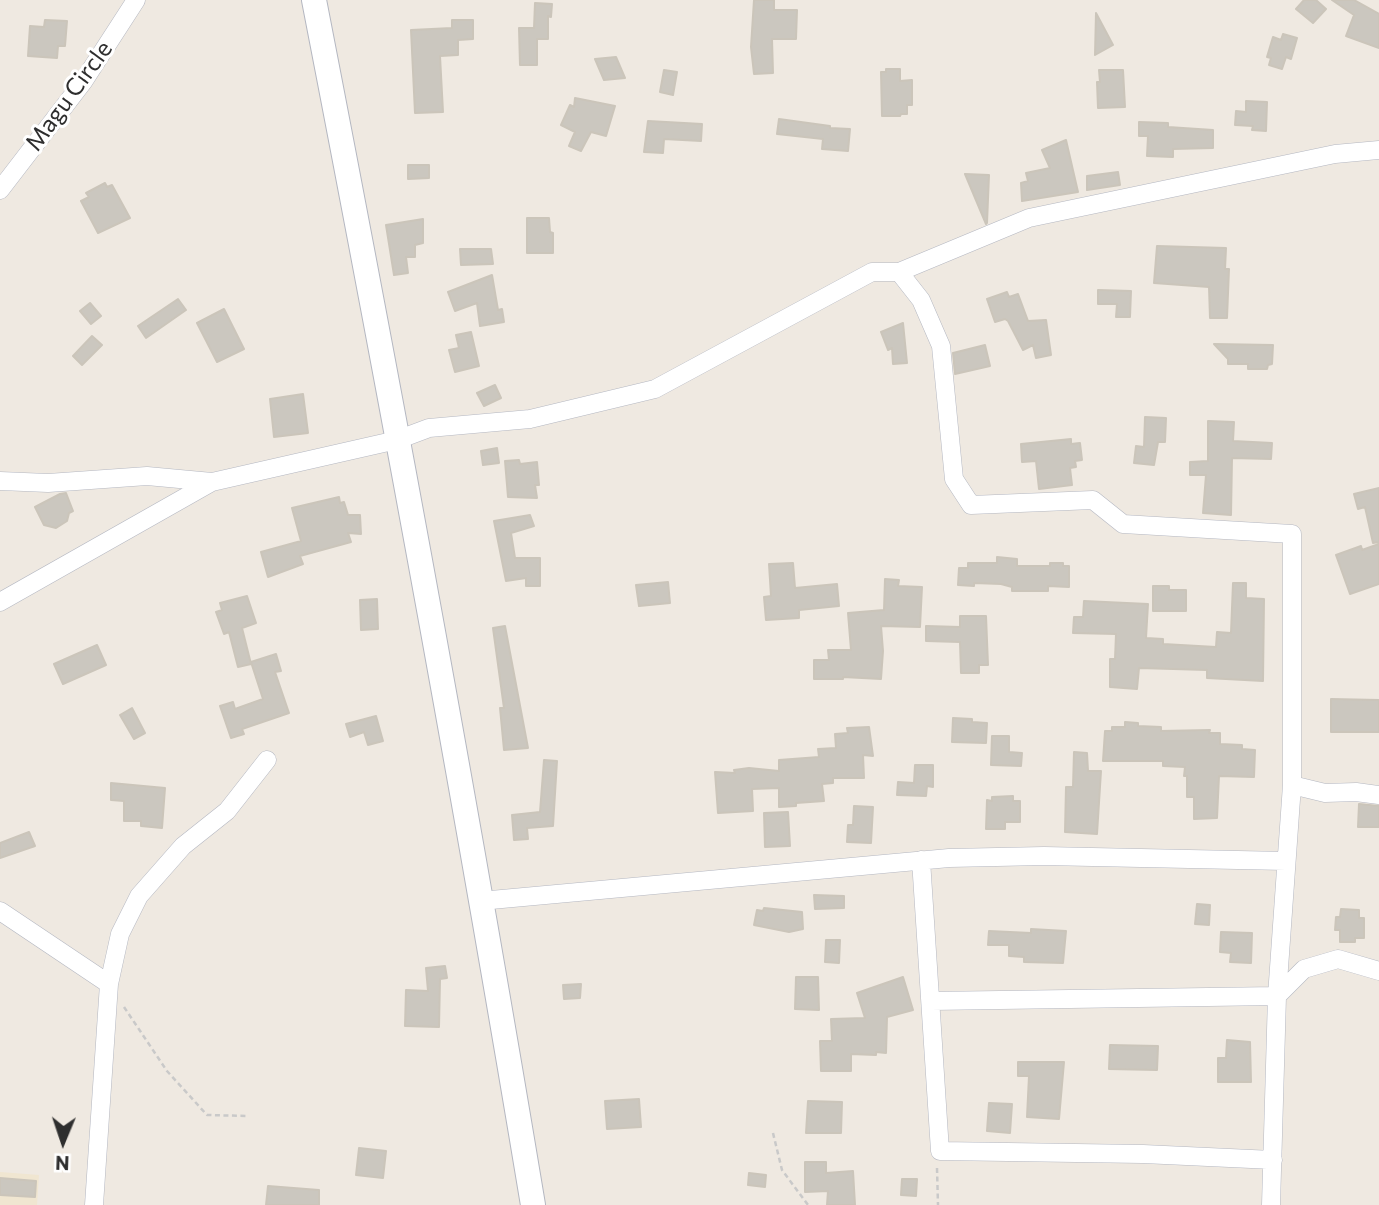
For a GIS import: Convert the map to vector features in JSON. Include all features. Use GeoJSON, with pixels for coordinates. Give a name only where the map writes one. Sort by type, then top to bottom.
{"type":"FeatureCollection","features":[{"type":"Feature","properties":{"kind":"main road"},"geometry":{"type":"LineString","coordinates":[[314,0],[397,440],[533,1205]]}},
{"type":"Feature","properties":{"kind":"street","name":"Magu Circle"},"geometry":{"type":"LineString","coordinates":[[0,190],[83,82],[136,0]]}},
{"type":"Feature","properties":{"kind":"street"},"geometry":{"type":"LineString","coordinates":[[0,602],[212,482],[397,440],[429,428],[530,419],[655,389],[872,272],[899,272],[1029,218],[1335,154],[1379,150]]}},
{"type":"Feature","properties":{"kind":"street"},"geometry":{"type":"LineString","coordinates":[[899,272],[921,300],[941,346],[954,479],[971,505],[1093,500],[1123,524],[1292,534],[1292,785],[1277,996],[1271,1205]]}},
{"type":"Feature","properties":{"kind":"street"},"geometry":{"type":"LineString","coordinates":[[0,481],[48,483],[147,476],[212,482]]}},
{"type":"Feature","properties":{"kind":"street"},"geometry":{"type":"LineString","coordinates":[[94,1205],[109,984],[120,933],[139,895],[183,846],[227,811],[267,760]]}},
{"type":"Feature","properties":{"kind":"street"},"geometry":{"type":"LineString","coordinates":[[1292,785],[1325,793],[1356,792],[1379,795]]}},
{"type":"Feature","properties":{"kind":"street"},"geometry":{"type":"LineString","coordinates":[[480,901],[921,860],[1044,856],[1286,861]]}},
{"type":"Feature","properties":{"kind":"street"},"geometry":{"type":"LineString","coordinates":[[921,860],[940,1151],[1143,1154],[1273,1160]]}},
{"type":"Feature","properties":{"kind":"street"},"geometry":{"type":"LineString","coordinates":[[0,911],[109,984]]}},
{"type":"Feature","properties":{"kind":"street"},"geometry":{"type":"LineString","coordinates":[[932,1001],[1277,996],[1304,969],[1338,959],[1379,971]]}},
{"type":"Feature","properties":{"kind":"path"},"geometry":{"type":"LineString","coordinates":[[109,984],[167,1071],[207,1115],[248,1115]]}},
{"type":"Feature","properties":{"kind":"path"},"geometry":{"type":"LineString","coordinates":[[773,1133],[782,1170],[808,1205]]}},
{"type":"Feature","properties":{"kind":"path"},"geometry":{"type":"LineString","coordinates":[[938,1205],[936,1171],[940,1151]]}},
{"type":"Feature","properties":{"kind":"shaded area"},"geometry":{"type":"Polygon","coordinates":[[[0,1172],[39,1175],[37,1205],[0,1205],[0,1172]]]}},
{"type":"Feature","properties":{"kind":"building"},"geometry":{"type":"Polygon","coordinates":[[[754,0],[774,0],[774,10],[797,10],[796,39],[772,39],[773,73],[754,74],[751,47],[754,0]]]}},
{"type":"Feature","properties":{"kind":"building"},"geometry":{"type":"Polygon","coordinates":[[[1304,0],[1316,0],[1326,9],[1313,23],[1296,9],[1304,0]]]}},
{"type":"Feature","properties":{"kind":"building"},"geometry":{"type":"Polygon","coordinates":[[[1332,0],[1354,0],[1379,14],[1379,48],[1346,36],[1354,15],[1332,0]]]}},
{"type":"Feature","properties":{"kind":"building"},"geometry":{"type":"Polygon","coordinates":[[[535,3],[552,4],[551,17],[548,16],[548,39],[537,39],[537,65],[520,65],[519,28],[534,28],[535,3]]]}},
{"type":"Feature","properties":{"kind":"building"},"geometry":{"type":"Polygon","coordinates":[[[1096,13],[1113,45],[1095,55],[1096,13]]]}},
{"type":"Feature","properties":{"kind":"building"},"geometry":{"type":"Polygon","coordinates":[[[45,20],[67,21],[65,46],[58,46],[57,58],[28,56],[30,26],[44,27],[45,20]]]}},
{"type":"Feature","properties":{"kind":"building"},"geometry":{"type":"Polygon","coordinates":[[[452,20],[473,20],[473,39],[458,40],[458,55],[440,56],[443,112],[415,113],[411,30],[452,28],[452,20]]]}},
{"type":"Feature","properties":{"kind":"building"},"geometry":{"type":"Polygon","coordinates":[[[1283,34],[1297,38],[1291,59],[1286,57],[1282,69],[1269,65],[1271,58],[1267,57],[1273,37],[1281,40],[1283,34]]]}},
{"type":"Feature","properties":{"kind":"building"},"geometry":{"type":"Polygon","coordinates":[[[616,57],[625,78],[604,80],[595,59],[616,57]]]}},
{"type":"Feature","properties":{"kind":"building"},"geometry":{"type":"Polygon","coordinates":[[[886,69],[900,69],[900,81],[912,80],[912,105],[907,105],[907,114],[882,116],[881,72],[886,72],[886,69]]]}},
{"type":"Feature","properties":{"kind":"building"},"geometry":{"type":"Polygon","coordinates":[[[664,70],[677,72],[673,95],[660,92],[664,70]]]}},
{"type":"Feature","properties":{"kind":"building"},"geometry":{"type":"Polygon","coordinates":[[[1099,70],[1123,70],[1125,107],[1098,108],[1099,70]]]}},
{"type":"Feature","properties":{"kind":"building"},"geometry":{"type":"Polygon","coordinates":[[[575,98],[615,106],[606,136],[591,132],[581,151],[569,146],[575,132],[561,125],[570,105],[574,107],[575,98]]]}},
{"type":"Feature","properties":{"kind":"building"},"geometry":{"type":"Polygon","coordinates":[[[1246,101],[1267,102],[1266,131],[1252,130],[1253,126],[1235,125],[1236,111],[1246,112],[1246,101]]]}},
{"type":"Feature","properties":{"kind":"building"},"geometry":{"type":"Polygon","coordinates":[[[779,119],[850,129],[848,151],[822,149],[823,139],[777,134],[779,119]]]}},
{"type":"Feature","properties":{"kind":"building"},"geometry":{"type":"Polygon","coordinates":[[[648,121],[702,124],[701,141],[664,139],[663,153],[644,152],[648,121]]]}},
{"type":"Feature","properties":{"kind":"building"},"geometry":{"type":"Polygon","coordinates":[[[1139,122],[1168,123],[1168,127],[1213,130],[1213,148],[1173,149],[1173,157],[1147,156],[1148,136],[1139,136],[1139,122]]]}},
{"type":"Feature","properties":{"kind":"building"},"geometry":{"type":"Polygon","coordinates":[[[1066,140],[1078,192],[1022,201],[1021,183],[1028,181],[1026,173],[1050,168],[1042,150],[1066,140]]]}},
{"type":"Feature","properties":{"kind":"building"},"geometry":{"type":"Polygon","coordinates":[[[408,165],[429,165],[429,178],[408,179],[408,165]]]}},
{"type":"Feature","properties":{"kind":"building"},"geometry":{"type":"Polygon","coordinates":[[[1118,172],[1120,185],[1087,190],[1087,176],[1118,172]]]}},
{"type":"Feature","properties":{"kind":"building"},"geometry":{"type":"Polygon","coordinates":[[[965,174],[989,175],[986,224],[965,174]]]}},
{"type":"Feature","properties":{"kind":"building"},"geometry":{"type":"Polygon","coordinates":[[[105,183],[107,187],[112,185],[130,218],[98,233],[81,201],[89,197],[86,193],[105,183]]]}},
{"type":"Feature","properties":{"kind":"building"},"geometry":{"type":"Polygon","coordinates":[[[527,218],[549,218],[550,232],[553,233],[553,253],[527,253],[527,218]]]}},
{"type":"Feature","properties":{"kind":"building"},"geometry":{"type":"Polygon","coordinates":[[[423,219],[423,243],[415,245],[415,257],[406,257],[408,273],[394,275],[386,225],[423,219]]]}},
{"type":"Feature","properties":{"kind":"building"},"geometry":{"type":"Polygon","coordinates":[[[1157,246],[1226,248],[1225,269],[1229,269],[1227,318],[1210,318],[1209,287],[1154,283],[1157,246]]]}},
{"type":"Feature","properties":{"kind":"building"},"geometry":{"type":"Polygon","coordinates":[[[460,249],[491,249],[493,264],[461,265],[460,249]]]}},
{"type":"Feature","properties":{"kind":"building"},"geometry":{"type":"Polygon","coordinates":[[[492,275],[498,310],[502,309],[504,322],[480,326],[477,303],[455,311],[448,292],[492,275]]]}},
{"type":"Feature","properties":{"kind":"building"},"geometry":{"type":"Polygon","coordinates":[[[1098,290],[1131,291],[1130,317],[1116,317],[1117,304],[1098,304],[1098,290]]]}},
{"type":"Feature","properties":{"kind":"building"},"geometry":{"type":"Polygon","coordinates":[[[1007,292],[1009,297],[1018,294],[1028,321],[1046,320],[1051,355],[1036,358],[1033,345],[1023,350],[1008,321],[1005,319],[995,322],[987,299],[1007,292]]]}},
{"type":"Feature","properties":{"kind":"building"},"geometry":{"type":"Polygon","coordinates":[[[178,299],[186,310],[146,338],[138,326],[178,299]]]}},
{"type":"Feature","properties":{"kind":"building"},"geometry":{"type":"Polygon","coordinates":[[[90,303],[101,316],[91,324],[80,311],[90,303]]]}},
{"type":"Feature","properties":{"kind":"building"},"geometry":{"type":"Polygon","coordinates":[[[224,309],[244,349],[217,362],[197,323],[224,309]]]}},
{"type":"Feature","properties":{"kind":"building"},"geometry":{"type":"Polygon","coordinates":[[[903,323],[907,363],[893,364],[892,348],[888,350],[881,332],[903,323]]]}},
{"type":"Feature","properties":{"kind":"building"},"geometry":{"type":"Polygon","coordinates":[[[471,332],[479,366],[455,372],[449,350],[459,348],[456,335],[471,332]]]}},
{"type":"Feature","properties":{"kind":"building"},"geometry":{"type":"Polygon","coordinates":[[[92,336],[102,345],[82,365],[73,356],[92,336]]]}},
{"type":"Feature","properties":{"kind":"building"},"geometry":{"type":"Polygon","coordinates":[[[1214,344],[1273,345],[1272,364],[1268,365],[1267,369],[1248,369],[1248,364],[1228,364],[1228,359],[1214,344]]]}},
{"type":"Feature","properties":{"kind":"building"},"geometry":{"type":"Polygon","coordinates":[[[985,345],[990,366],[955,374],[953,353],[985,345]]]}},
{"type":"Feature","properties":{"kind":"building"},"geometry":{"type":"Polygon","coordinates":[[[495,385],[501,398],[484,406],[477,393],[495,385]]]}},
{"type":"Feature","properties":{"kind":"building"},"geometry":{"type":"Polygon","coordinates":[[[303,394],[308,433],[274,437],[270,399],[303,394]]]}},
{"type":"Feature","properties":{"kind":"building"},"geometry":{"type":"Polygon","coordinates":[[[1145,417],[1166,418],[1165,442],[1158,442],[1154,465],[1134,463],[1136,446],[1144,447],[1145,417]]]}},
{"type":"Feature","properties":{"kind":"building"},"geometry":{"type":"Polygon","coordinates":[[[1208,421],[1234,422],[1233,441],[1272,443],[1271,459],[1232,458],[1231,515],[1203,513],[1206,475],[1190,475],[1190,462],[1208,461],[1208,421]]]}},
{"type":"Feature","properties":{"kind":"building"},"geometry":{"type":"Polygon","coordinates":[[[1071,439],[1071,444],[1080,443],[1082,460],[1075,461],[1076,467],[1070,468],[1072,485],[1039,489],[1036,461],[1022,462],[1021,444],[1071,439]]]}},
{"type":"Feature","properties":{"kind":"building"},"geometry":{"type":"Polygon","coordinates":[[[497,448],[499,463],[483,465],[481,451],[497,448]]]}},
{"type":"Feature","properties":{"kind":"building"},"geometry":{"type":"Polygon","coordinates":[[[519,460],[520,464],[537,462],[537,498],[508,497],[505,461],[519,460]]]}},
{"type":"Feature","properties":{"kind":"building"},"geometry":{"type":"Polygon","coordinates":[[[1379,488],[1379,542],[1373,543],[1365,507],[1358,509],[1354,494],[1379,488]]]}},
{"type":"Feature","properties":{"kind":"building"},"geometry":{"type":"Polygon","coordinates":[[[66,493],[73,511],[69,513],[67,521],[56,528],[44,525],[35,507],[66,493]]]}},
{"type":"Feature","properties":{"kind":"building"},"geometry":{"type":"Polygon","coordinates":[[[339,497],[340,503],[344,502],[348,515],[360,515],[361,534],[348,533],[351,542],[300,556],[303,564],[268,577],[261,552],[301,541],[292,508],[339,497]]]}},
{"type":"Feature","properties":{"kind":"building"},"geometry":{"type":"Polygon","coordinates":[[[530,515],[534,526],[511,533],[515,558],[540,558],[540,586],[526,586],[526,578],[506,581],[494,521],[530,515]]]}},
{"type":"Feature","properties":{"kind":"building"},"geometry":{"type":"Polygon","coordinates":[[[1379,544],[1379,584],[1350,594],[1336,555],[1361,546],[1362,550],[1379,544]]]}},
{"type":"Feature","properties":{"kind":"building"},"geometry":{"type":"Polygon","coordinates":[[[997,557],[1017,559],[1017,566],[1050,566],[1050,563],[1063,563],[1063,566],[1069,566],[1069,587],[1048,586],[1048,591],[1012,591],[1012,587],[1001,584],[958,585],[959,568],[968,568],[968,563],[997,563],[997,557]]]}},
{"type":"Feature","properties":{"kind":"building"},"geometry":{"type":"Polygon","coordinates":[[[793,563],[795,588],[837,584],[839,606],[799,610],[799,618],[766,620],[764,597],[771,596],[769,564],[793,563]]]}},
{"type":"Feature","properties":{"kind":"building"},"geometry":{"type":"Polygon","coordinates":[[[885,579],[899,580],[898,586],[922,587],[920,627],[881,626],[881,679],[814,679],[814,660],[829,660],[828,650],[851,650],[848,613],[884,610],[885,579]]]}},
{"type":"Feature","properties":{"kind":"building"},"geometry":{"type":"Polygon","coordinates":[[[668,582],[670,603],[639,606],[636,585],[668,582]]]}},
{"type":"Feature","properties":{"kind":"building"},"geometry":{"type":"Polygon","coordinates":[[[1233,583],[1246,583],[1246,598],[1264,599],[1263,681],[1207,678],[1207,670],[1139,668],[1137,689],[1110,687],[1110,659],[1115,659],[1116,634],[1073,633],[1074,617],[1083,617],[1084,601],[1148,604],[1146,638],[1163,639],[1163,644],[1216,647],[1217,632],[1231,633],[1233,583]]]}},
{"type":"Feature","properties":{"kind":"building"},"geometry":{"type":"Polygon","coordinates":[[[1153,586],[1186,590],[1186,611],[1153,611],[1153,586]]]}},
{"type":"Feature","properties":{"kind":"building"},"geometry":{"type":"Polygon","coordinates":[[[247,596],[256,623],[242,628],[251,664],[238,667],[229,632],[224,634],[216,612],[222,610],[220,603],[247,596]]]}},
{"type":"Feature","properties":{"kind":"building"},"geometry":{"type":"Polygon","coordinates":[[[377,599],[378,629],[361,630],[360,600],[377,599]]]}},
{"type":"Feature","properties":{"kind":"building"},"geometry":{"type":"Polygon","coordinates":[[[960,616],[986,616],[988,665],[979,665],[979,673],[961,673],[960,642],[926,641],[926,626],[960,627],[960,616]]]}},
{"type":"Feature","properties":{"kind":"building"},"geometry":{"type":"Polygon","coordinates":[[[505,626],[528,748],[504,750],[500,708],[504,708],[493,628],[505,626]]]}},
{"type":"Feature","properties":{"kind":"building"},"geometry":{"type":"Polygon","coordinates":[[[97,645],[106,665],[63,684],[54,664],[97,645]]]}},
{"type":"Feature","properties":{"kind":"building"},"geometry":{"type":"Polygon","coordinates":[[[276,654],[281,671],[275,672],[289,713],[242,729],[244,734],[231,738],[220,706],[233,702],[235,709],[263,699],[251,662],[276,654]]]}},
{"type":"Feature","properties":{"kind":"building"},"geometry":{"type":"Polygon","coordinates":[[[1331,699],[1379,700],[1379,732],[1331,732],[1331,699]]]}},
{"type":"Feature","properties":{"kind":"building"},"geometry":{"type":"Polygon","coordinates":[[[132,708],[145,733],[134,739],[120,715],[132,708]]]}},
{"type":"Feature","properties":{"kind":"building"},"geometry":{"type":"Polygon","coordinates":[[[376,716],[383,741],[368,745],[364,732],[350,737],[346,724],[376,716]]]}},
{"type":"Feature","properties":{"kind":"building"},"geometry":{"type":"Polygon","coordinates":[[[953,718],[987,723],[986,743],[952,742],[953,718]]]}},
{"type":"Feature","properties":{"kind":"building"},"geometry":{"type":"Polygon","coordinates":[[[1125,722],[1138,723],[1138,726],[1161,727],[1161,731],[1210,730],[1209,733],[1220,733],[1220,744],[1242,745],[1242,749],[1255,750],[1254,777],[1219,776],[1217,818],[1194,819],[1194,797],[1187,797],[1185,767],[1163,766],[1163,761],[1103,761],[1105,731],[1112,731],[1112,727],[1125,727],[1125,722]]]}},
{"type":"Feature","properties":{"kind":"building"},"geometry":{"type":"Polygon","coordinates":[[[869,727],[873,756],[863,755],[864,778],[833,778],[833,783],[822,784],[824,801],[779,807],[779,788],[752,789],[753,811],[718,813],[715,772],[735,773],[734,770],[749,768],[779,771],[779,760],[819,757],[818,749],[836,748],[835,734],[848,733],[847,728],[869,727]]]}},
{"type":"Feature","properties":{"kind":"building"},"geometry":{"type":"Polygon","coordinates":[[[992,736],[1009,736],[1009,752],[1022,753],[1021,766],[991,765],[992,736]]]}},
{"type":"Feature","properties":{"kind":"building"},"geometry":{"type":"Polygon","coordinates":[[[1074,752],[1087,753],[1088,771],[1101,771],[1097,834],[1065,832],[1066,787],[1073,787],[1074,752]]]}},
{"type":"Feature","properties":{"kind":"building"},"geometry":{"type":"Polygon","coordinates":[[[544,760],[557,761],[553,826],[527,828],[528,839],[514,840],[512,815],[540,812],[544,760]]]}},
{"type":"Feature","properties":{"kind":"building"},"geometry":{"type":"Polygon","coordinates":[[[915,765],[933,765],[933,787],[927,786],[926,796],[897,795],[898,782],[914,783],[915,765]]]}},
{"type":"Feature","properties":{"kind":"building"},"geometry":{"type":"Polygon","coordinates":[[[111,783],[165,788],[162,828],[141,826],[141,821],[124,821],[124,801],[111,800],[111,783]]]}},
{"type":"Feature","properties":{"kind":"building"},"geometry":{"type":"Polygon","coordinates":[[[1013,796],[1013,801],[1020,801],[1020,822],[1005,822],[1005,829],[986,829],[987,800],[992,801],[992,797],[1013,796]]]}},
{"type":"Feature","properties":{"kind":"building"},"geometry":{"type":"Polygon","coordinates":[[[1359,804],[1379,806],[1379,827],[1358,827],[1359,804]]]}},
{"type":"Feature","properties":{"kind":"building"},"geometry":{"type":"Polygon","coordinates":[[[854,806],[873,807],[871,843],[847,842],[848,825],[853,825],[854,806]]]}},
{"type":"Feature","properties":{"kind":"building"},"geometry":{"type":"Polygon","coordinates":[[[788,812],[790,846],[765,847],[764,813],[788,812]]]}},
{"type":"Feature","properties":{"kind":"building"},"geometry":{"type":"Polygon","coordinates":[[[29,832],[35,846],[0,858],[0,843],[29,832]]]}},
{"type":"Feature","properties":{"kind":"building"},"geometry":{"type":"Polygon","coordinates":[[[814,895],[844,896],[844,908],[815,909],[814,895]]]}},
{"type":"Feature","properties":{"kind":"building"},"geometry":{"type":"Polygon","coordinates":[[[1197,904],[1210,905],[1209,925],[1195,924],[1197,904]]]}},
{"type":"Feature","properties":{"kind":"building"},"geometry":{"type":"Polygon","coordinates":[[[764,908],[802,912],[803,929],[789,932],[754,925],[757,910],[763,911],[764,908]]]}},
{"type":"Feature","properties":{"kind":"building"},"geometry":{"type":"Polygon","coordinates":[[[1341,909],[1359,910],[1359,918],[1364,918],[1364,938],[1355,938],[1355,942],[1340,942],[1340,930],[1335,930],[1336,917],[1340,917],[1341,909]]]}},
{"type":"Feature","properties":{"kind":"building"},"geometry":{"type":"Polygon","coordinates":[[[1031,929],[1066,931],[1063,963],[1024,962],[1024,957],[1009,956],[1009,945],[988,945],[989,931],[1031,933],[1031,929]]]}},
{"type":"Feature","properties":{"kind":"building"},"geometry":{"type":"Polygon","coordinates":[[[1221,932],[1252,933],[1251,963],[1230,962],[1231,953],[1220,952],[1221,932]]]}},
{"type":"Feature","properties":{"kind":"building"},"geometry":{"type":"Polygon","coordinates":[[[826,940],[840,940],[839,963],[825,962],[826,940]]]}},
{"type":"Feature","properties":{"kind":"building"},"geometry":{"type":"Polygon","coordinates":[[[445,966],[447,978],[440,979],[439,1027],[405,1026],[406,990],[428,991],[426,968],[445,966]]]}},
{"type":"Feature","properties":{"kind":"building"},"geometry":{"type":"Polygon","coordinates":[[[796,977],[818,977],[819,1010],[795,1009],[796,977]]]}},
{"type":"Feature","properties":{"kind":"building"},"geometry":{"type":"Polygon","coordinates":[[[903,977],[913,1010],[887,1017],[886,1053],[851,1054],[851,1071],[821,1071],[820,1041],[832,1041],[831,1019],[865,1018],[857,993],[903,977]]]}},
{"type":"Feature","properties":{"kind":"building"},"geometry":{"type":"Polygon","coordinates":[[[581,984],[580,998],[564,999],[563,985],[581,984]]]}},
{"type":"Feature","properties":{"kind":"building"},"geometry":{"type":"Polygon","coordinates":[[[1227,1040],[1250,1042],[1251,1082],[1218,1082],[1218,1058],[1226,1058],[1227,1040]]]}},
{"type":"Feature","properties":{"kind":"building"},"geometry":{"type":"Polygon","coordinates":[[[1110,1045],[1158,1046],[1157,1070],[1109,1069],[1110,1045]]]}},
{"type":"Feature","properties":{"kind":"building"},"geometry":{"type":"Polygon","coordinates":[[[1018,1062],[1064,1062],[1059,1119],[1027,1117],[1029,1076],[1018,1076],[1018,1062]]]}},
{"type":"Feature","properties":{"kind":"building"},"geometry":{"type":"Polygon","coordinates":[[[639,1099],[641,1127],[607,1129],[605,1101],[639,1099]]]}},
{"type":"Feature","properties":{"kind":"building"},"geometry":{"type":"Polygon","coordinates":[[[808,1101],[842,1102],[841,1133],[806,1133],[808,1101]]]}},
{"type":"Feature","properties":{"kind":"building"},"geometry":{"type":"Polygon","coordinates":[[[989,1103],[1012,1104],[1010,1133],[987,1131],[989,1103]]]}},
{"type":"Feature","properties":{"kind":"building"},"geometry":{"type":"Polygon","coordinates":[[[359,1148],[386,1151],[383,1178],[356,1175],[359,1148]]]}},
{"type":"Feature","properties":{"kind":"building"},"geometry":{"type":"Polygon","coordinates":[[[805,1162],[826,1162],[826,1173],[853,1171],[855,1205],[827,1205],[828,1191],[805,1192],[805,1162]]]}},
{"type":"Feature","properties":{"kind":"building"},"geometry":{"type":"Polygon","coordinates":[[[749,1173],[766,1175],[765,1187],[748,1185],[749,1173]]]}},
{"type":"Feature","properties":{"kind":"building"},"geometry":{"type":"Polygon","coordinates":[[[0,1178],[36,1181],[35,1197],[0,1195],[0,1178]]]}},
{"type":"Feature","properties":{"kind":"building"},"geometry":{"type":"Polygon","coordinates":[[[902,1179],[917,1179],[916,1196],[901,1195],[902,1179]]]}},
{"type":"Feature","properties":{"kind":"building"},"geometry":{"type":"Polygon","coordinates":[[[268,1186],[319,1190],[319,1205],[266,1205],[268,1186]]]}}]}
